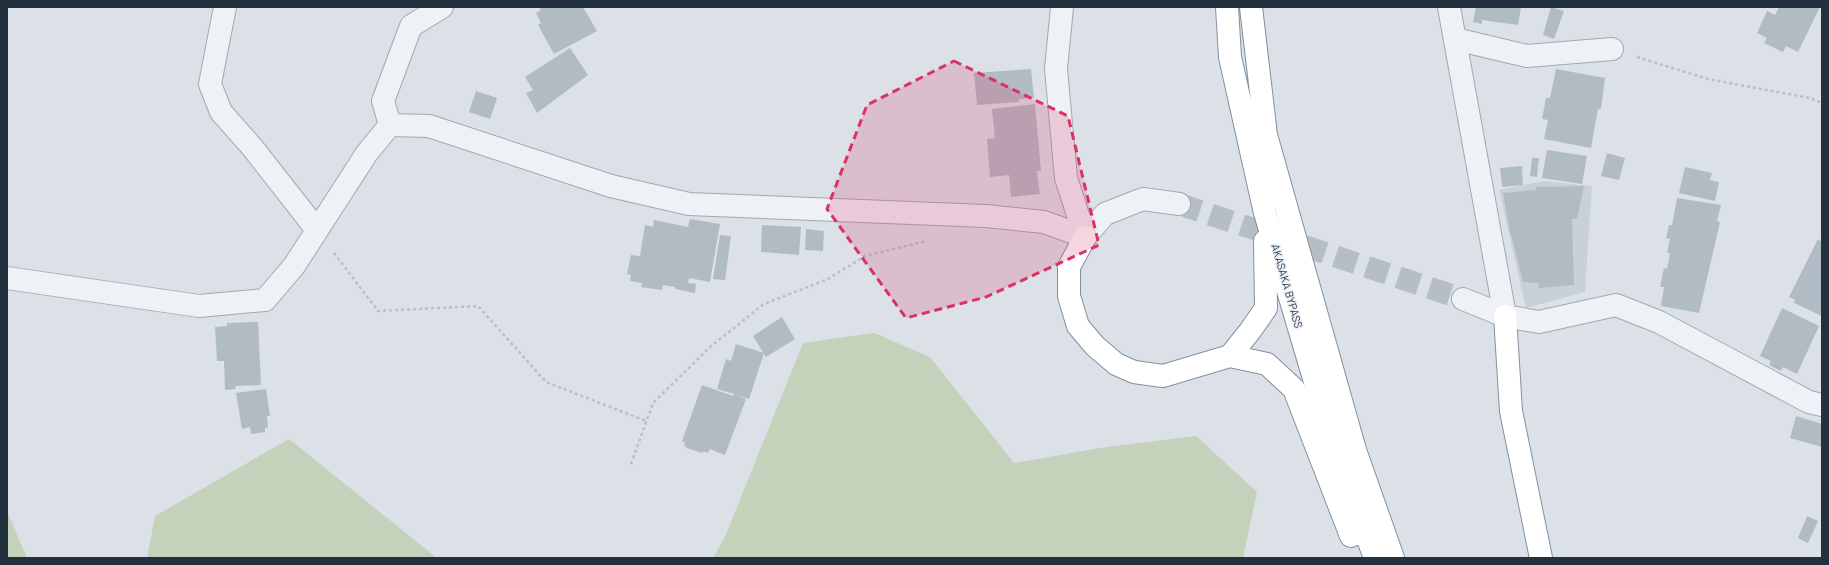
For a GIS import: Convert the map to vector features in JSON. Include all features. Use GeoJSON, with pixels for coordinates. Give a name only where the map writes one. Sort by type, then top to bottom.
{"type":"FeatureCollection","features":[{"type":"Feature","properties":{"kind":"highway","name":"AKASAKA BYPASS"},"geometry":{"type":"LineString","coordinates":[[1227,7],[1230,57],[1265,212],[1336,453],[1375,558]]}},
{"type":"Feature","properties":{"kind":"highway","name":"AKASAKA BYPASS"},"geometry":{"type":"LineString","coordinates":[[1252,7],[1266,135],[1355,450],[1393,558]]}},
{"type":"Feature","properties":{"kind":"highway"},"geometry":{"type":"LineString","coordinates":[[1230,356],[1266,308],[1265,212]]}},
{"type":"Feature","properties":{"kind":"highway"},"geometry":{"type":"LineString","coordinates":[[1085,237],[1069,267],[1069,296],[1078,326],[1095,346],[1116,364],[1134,372],[1163,376],[1230,356],[1267,364],[1294,389],[1360,558]]}},
{"type":"Feature","properties":{"kind":"highway"},"geometry":{"type":"LineString","coordinates":[[1505,316],[1511,411],[1541,558]]}},
{"type":"Feature","properties":{"kind":"highway"},"geometry":{"type":"LineString","coordinates":[[1355,450],[1408,558]]}},
{"type":"Feature","properties":{"kind":"street"},"geometry":{"type":"LineString","coordinates":[[225,7],[210,84],[221,112],[252,147],[317,230]]}},
{"type":"Feature","properties":{"kind":"street"},"geometry":{"type":"LineString","coordinates":[[390,125],[383,101],[412,26],[442,7]]}},
{"type":"Feature","properties":{"kind":"street"},"geometry":{"type":"LineString","coordinates":[[1062,7],[1056,69],[1066,178],[1085,237]]}},
{"type":"Feature","properties":{"kind":"street"},"geometry":{"type":"LineString","coordinates":[[1449,7],[1505,316]]}},
{"type":"Feature","properties":{"kind":"street"},"geometry":{"type":"LineString","coordinates":[[1455,39],[1527,56],[1612,49]]}},
{"type":"Feature","properties":{"kind":"street"},"geometry":{"type":"LineString","coordinates":[[7,278],[199,306],[264,300],[294,266],[367,153],[390,125]]}},
{"type":"Feature","properties":{"kind":"street"},"geometry":{"type":"LineString","coordinates":[[390,125],[429,126],[611,186],[689,204],[986,216],[1044,222],[1085,237]]}},
{"type":"Feature","properties":{"kind":"street"},"geometry":{"type":"LineString","coordinates":[[1085,237],[1105,214],[1143,199],[1179,204]]}},
{"type":"Feature","properties":{"kind":"street"},"geometry":{"type":"LineString","coordinates":[[1463,299],[1505,316],[1539,322],[1616,305],[1659,322],[1809,402],[1822,405]]}},
{"type":"Feature","properties":{"kind":"path"},"geometry":{"type":"LineString","coordinates":[[1612,49],[1708,79],[1810,98],[1822,103]]}},
{"type":"Feature","properties":{"kind":"path"},"geometry":{"type":"LineString","coordinates":[[317,230],[378,311],[478,306],[546,382],[646,421]]}},
{"type":"Feature","properties":{"kind":"path"},"geometry":{"type":"LineString","coordinates":[[631,464],[653,403],[710,347],[764,304],[828,279],[865,256],[931,240]]}},
{"type":"Feature","properties":{"kind":"highlighted area"},"geometry":{"type":"Polygon","coordinates":[[[954,61],[1068,116],[1099,245],[986,297],[906,318],[827,209],[867,105],[954,61]]]}},
{"type":"Feature","properties":{"kind":"shaded area"},"geometry":{"type":"Polygon","coordinates":[[[1543,181],[1592,186],[1585,292],[1526,308],[1499,190],[1543,181]]]}},
{"type":"Feature","properties":{"kind":"green space"},"geometry":{"type":"Polygon","coordinates":[[[874,333],[930,357],[1014,463],[1106,447],[1196,436],[1257,492],[1243,558],[713,558],[725,537],[803,343],[874,333]]]}},
{"type":"Feature","properties":{"kind":"green space"},"geometry":{"type":"Polygon","coordinates":[[[289,439],[437,558],[147,558],[155,516],[289,439]]]}},
{"type":"Feature","properties":{"kind":"green space"},"geometry":{"type":"Polygon","coordinates":[[[7,511],[27,558],[7,558],[7,511]]]}},
{"type":"Feature","properties":{"kind":"building"},"geometry":{"type":"Polygon","coordinates":[[[539,7],[583,7],[597,31],[554,54],[538,25],[541,23],[536,13],[541,10],[539,7]]]}},
{"type":"Feature","properties":{"kind":"building"},"geometry":{"type":"Polygon","coordinates":[[[1476,7],[1521,7],[1518,25],[1482,20],[1482,24],[1473,22],[1476,7]]]}},
{"type":"Feature","properties":{"kind":"building"},"geometry":{"type":"Polygon","coordinates":[[[1551,7],[1564,11],[1554,39],[1543,35],[1551,7]]]}},
{"type":"Feature","properties":{"kind":"building"},"geometry":{"type":"Polygon","coordinates":[[[1779,7],[1820,7],[1798,52],[1786,46],[1783,52],[1764,43],[1767,38],[1757,33],[1767,11],[1775,15],[1779,7]]]}},
{"type":"Feature","properties":{"kind":"building"},"geometry":{"type":"Polygon","coordinates":[[[570,48],[588,75],[537,113],[526,93],[533,90],[525,77],[570,48]]]}},
{"type":"Feature","properties":{"kind":"building"},"geometry":{"type":"Polygon","coordinates":[[[1031,69],[1034,98],[1019,99],[1019,102],[977,105],[974,73],[1031,69]]]}},
{"type":"Feature","properties":{"kind":"building"},"geometry":{"type":"Polygon","coordinates":[[[1556,69],[1605,78],[1601,109],[1598,109],[1591,148],[1544,139],[1548,120],[1542,119],[1546,98],[1550,98],[1556,69]]]}},
{"type":"Feature","properties":{"kind":"building"},"geometry":{"type":"Polygon","coordinates":[[[476,91],[497,98],[490,119],[469,112],[476,91]]]}},
{"type":"Feature","properties":{"kind":"building"},"geometry":{"type":"Polygon","coordinates":[[[1035,104],[1041,171],[1037,171],[1040,194],[1011,197],[1009,175],[990,177],[987,139],[995,138],[992,109],[1035,104]]]}},
{"type":"Feature","properties":{"kind":"building"},"geometry":{"type":"Polygon","coordinates":[[[1547,150],[1587,156],[1582,184],[1542,178],[1547,150]]]}},
{"type":"Feature","properties":{"kind":"building"},"geometry":{"type":"Polygon","coordinates":[[[1607,153],[1625,158],[1619,180],[1601,176],[1607,153]]]}},
{"type":"Feature","properties":{"kind":"building"},"geometry":{"type":"Polygon","coordinates":[[[1532,158],[1539,158],[1537,177],[1530,176],[1532,158]]]}},
{"type":"Feature","properties":{"kind":"building"},"geometry":{"type":"Polygon","coordinates":[[[1522,166],[1523,185],[1502,187],[1500,168],[1522,166]]]}},
{"type":"Feature","properties":{"kind":"building"},"geometry":{"type":"Polygon","coordinates":[[[1685,167],[1712,173],[1710,180],[1719,182],[1715,201],[1679,193],[1685,167]]]}},
{"type":"Feature","properties":{"kind":"building"},"geometry":{"type":"Polygon","coordinates":[[[1584,186],[1577,219],[1572,219],[1574,285],[1539,288],[1539,283],[1523,282],[1509,227],[1503,193],[1536,190],[1536,187],[1584,186]]]}},
{"type":"Feature","properties":{"kind":"building"},"geometry":{"type":"Polygon","coordinates":[[[1677,198],[1721,205],[1717,221],[1720,222],[1699,313],[1661,306],[1664,287],[1660,287],[1664,268],[1667,269],[1670,253],[1667,253],[1670,239],[1666,238],[1669,225],[1672,225],[1677,198]]]}},
{"type":"Feature","properties":{"kind":"building"},"geometry":{"type":"Polygon","coordinates":[[[690,219],[720,224],[710,282],[689,278],[688,283],[696,284],[695,293],[663,285],[662,290],[641,287],[642,283],[630,281],[631,275],[627,274],[631,255],[640,256],[645,225],[653,227],[654,220],[688,227],[690,219]]]}},
{"type":"Feature","properties":{"kind":"building"},"geometry":{"type":"Polygon","coordinates":[[[762,225],[801,227],[799,255],[761,252],[762,225]]]}},
{"type":"Feature","properties":{"kind":"building"},"geometry":{"type":"Polygon","coordinates":[[[806,229],[824,231],[823,251],[805,250],[806,229]]]}},
{"type":"Feature","properties":{"kind":"building"},"geometry":{"type":"Polygon","coordinates":[[[720,235],[731,236],[725,280],[713,279],[720,235]]]}},
{"type":"Feature","properties":{"kind":"building"},"geometry":{"type":"Polygon","coordinates":[[[1818,239],[1822,242],[1822,316],[1794,303],[1795,300],[1789,297],[1818,239]]]}},
{"type":"Feature","properties":{"kind":"building"},"geometry":{"type":"Polygon","coordinates":[[[1782,308],[1819,326],[1797,374],[1783,367],[1781,371],[1769,365],[1771,361],[1760,356],[1782,308]]]}},
{"type":"Feature","properties":{"kind":"building"},"geometry":{"type":"Polygon","coordinates":[[[782,317],[795,339],[766,357],[753,336],[782,317]]]}},
{"type":"Feature","properties":{"kind":"building"},"geometry":{"type":"Polygon","coordinates":[[[258,322],[261,385],[235,386],[236,389],[225,390],[224,361],[217,361],[215,327],[227,326],[227,323],[258,322]]]}},
{"type":"Feature","properties":{"kind":"building"},"geometry":{"type":"Polygon","coordinates":[[[736,344],[764,353],[749,399],[737,395],[746,399],[725,455],[710,449],[708,453],[703,451],[702,453],[687,448],[684,445],[685,443],[682,441],[702,385],[733,396],[734,394],[717,389],[726,359],[731,361],[736,344]]]}},
{"type":"Feature","properties":{"kind":"building"},"geometry":{"type":"Polygon","coordinates":[[[266,389],[270,416],[267,416],[268,427],[265,428],[265,432],[251,434],[250,427],[242,429],[236,393],[266,389]]]}},
{"type":"Feature","properties":{"kind":"building"},"geometry":{"type":"Polygon","coordinates":[[[1796,416],[1822,424],[1822,447],[1790,438],[1796,416]]]}},
{"type":"Feature","properties":{"kind":"building"},"geometry":{"type":"Polygon","coordinates":[[[1807,516],[1818,521],[1808,543],[1798,538],[1807,516]]]}},
{"type":"Feature","properties":{"kind":"tunnel"},"geometry":{"type":"LineString","coordinates":[[1179,204],[1463,299]]}}]}
